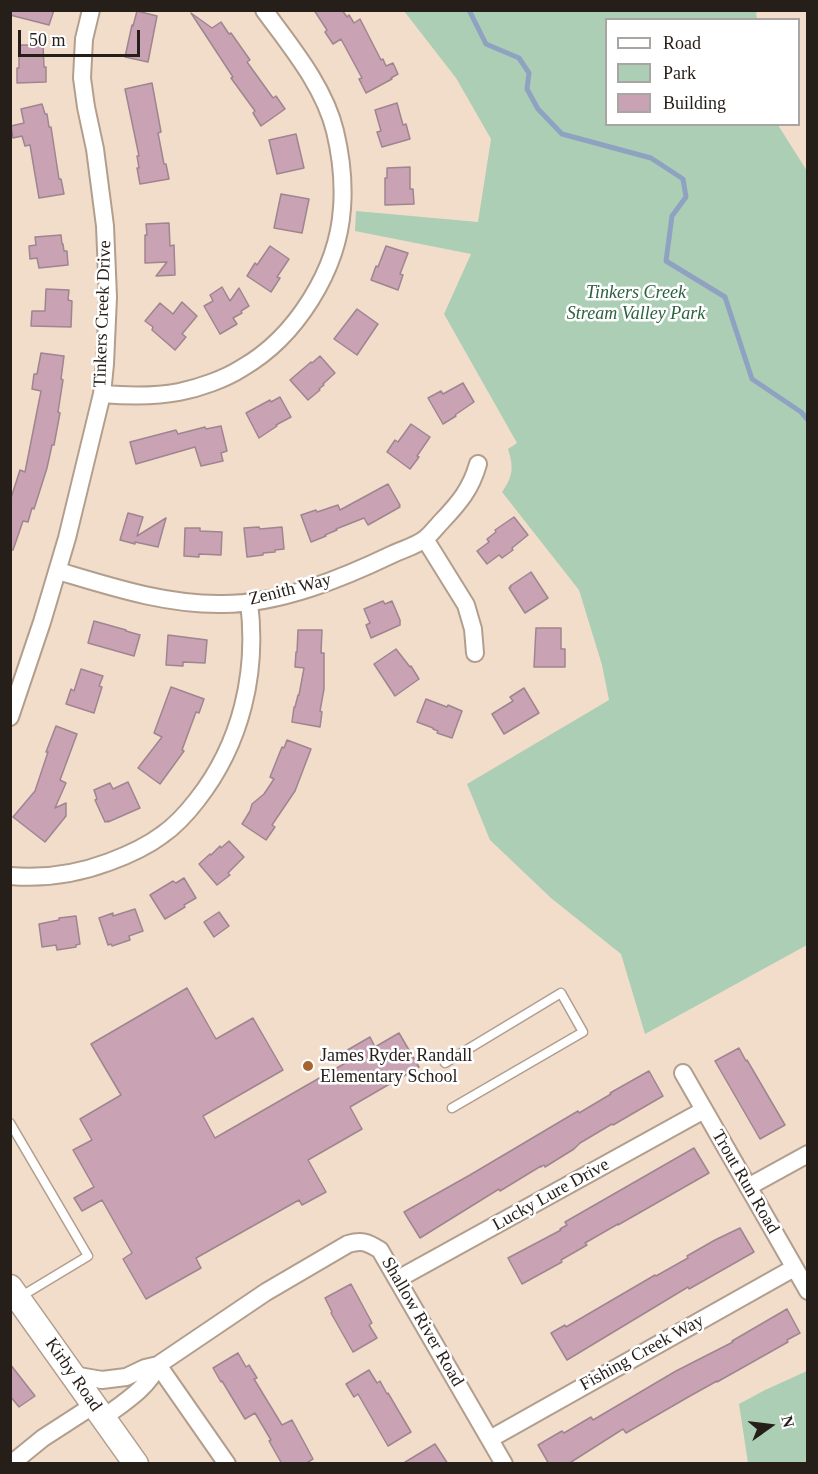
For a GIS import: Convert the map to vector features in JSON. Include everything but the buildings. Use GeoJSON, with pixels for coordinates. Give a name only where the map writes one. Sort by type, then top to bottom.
{"type":"FeatureCollection","features":[{"type":"Feature","properties":{"kind":"main road","name":"Kirby Road"},"geometry":{"type":"LineString","coordinates":[[15,1292],[136,1464]]}},
{"type":"Feature","properties":{"kind":"street","name":"Tinkers Creek Drive"},"geometry":{"type":"LineString","coordinates":[[10,717],[58,571],[102,394],[108,297],[106,236],[82,78],[84,39],[91,10]]}},
{"type":"Feature","properties":{"kind":"street"},"geometry":{"type":"LineString","coordinates":[[102,394],[130,396],[177,392],[195,388],[241,369],[257,359],[296,321],[308,304],[327,267],[339,230],[342,210],[342,169],[335,130],[317,87],[264,10]]}},
{"type":"Feature","properties":{"kind":"street","name":"Zenith Way"},"geometry":{"type":"LineString","coordinates":[[58,571],[141,595],[171,600],[224,604],[249,602],[304,590],[350,574],[424,539],[465,494],[478,464]]}},
{"type":"Feature","properties":{"kind":"street"},"geometry":{"type":"LineString","coordinates":[[424,539],[466,605],[473,629],[475,653]]}},
{"type":"Feature","properties":{"kind":"street"},"geometry":{"type":"LineString","coordinates":[[10,876],[61,875],[82,871],[123,857],[147,846],[163,835],[192,807],[217,773],[231,745],[246,698],[252,648],[249,602]]}},
{"type":"Feature","properties":{"kind":"street","name":"Trout Run Road"},"geometry":{"type":"LineString","coordinates":[[683,1073],[807,1292]]}},
{"type":"Feature","properties":{"kind":"street","name":"Lucky Lure Drive"},"geometry":{"type":"LineString","coordinates":[[398,1279],[704,1110]]}},
{"type":"Feature","properties":{"kind":"street"},"geometry":{"type":"LineString","coordinates":[[748,1187],[807,1154]]}},
{"type":"Feature","properties":{"kind":"street","name":"Shallow River Road"},"geometry":{"type":"LineString","coordinates":[[73,1375],[102,1380],[126,1377],[158,1365],[266,1292],[348,1244],[359,1241],[380,1250],[504,1464]]}},
{"type":"Feature","properties":{"kind":"street","name":"Fishing Creek Way"},"geometry":{"type":"LineString","coordinates":[[490,1439],[794,1268]]}},
{"type":"Feature","properties":{"kind":"street"},"geometry":{"type":"LineString","coordinates":[[158,1365],[227,1464]]}},
{"type":"Feature","properties":{"kind":"street","name":"Shallow River Road"},"geometry":{"type":"LineString","coordinates":[[11,1464],[43,1438],[142,1388],[158,1365]]}},
{"type":"Feature","properties":{"kind":"lane"},"geometry":{"type":"LineString","coordinates":[[445,1063],[561,993],[583,1032],[452,1108]]}},
{"type":"Feature","properties":{"kind":"lane"},"geometry":{"type":"LineString","coordinates":[[10,1123],[88,1256],[15,1292]]}},
{"type":"Feature","properties":{"kind":"green space","name":"Tinkers Creek Stream Valley Park"},"geometry":{"type":"Polygon","coordinates":[[[404,11],[760,11],[756,13],[757,18],[605,18],[605,126],[779,126],[807,171],[807,945],[645,1034],[621,954],[551,898],[490,840],[467,784],[609,700],[602,665],[579,590],[502,492],[511,472],[508,449],[517,443],[444,314],[471,254],[355,231],[356,211],[478,222],[491,139],[456,78],[404,11]]]}},
{"type":"Feature","properties":{"kind":"green space"},"geometry":{"type":"Polygon","coordinates":[[[807,1371],[807,1463],[748,1463],[739,1404],[807,1371]]]}},
{"type":"Feature","properties":{"kind":"waterway"},"geometry":{"type":"LineString","coordinates":[[469,10],[486,44],[519,58],[529,73],[527,89],[538,109],[562,134],[651,158],[683,179],[686,197],[672,216],[666,261],[725,297],[752,379],[801,412],[808,420]]}},
{"type":"Feature","properties":{"kind":"place","name":"James Ryder Randall Elementary School"},"geometry":{"type":"Point","coordinates":[308,1066]}}]}
